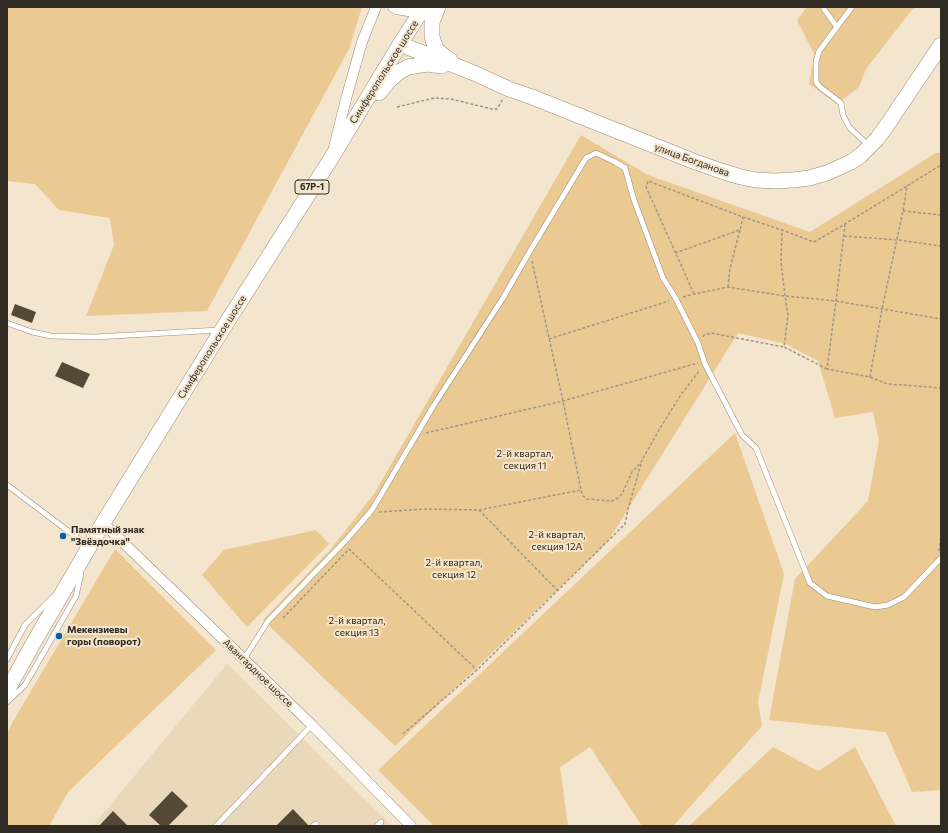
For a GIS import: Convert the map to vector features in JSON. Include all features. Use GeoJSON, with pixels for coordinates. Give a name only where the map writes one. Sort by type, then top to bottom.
{"type":"FeatureCollection","features":[{"type":"Feature","properties":{"kind":"main road","name":"Симферопольское шоссе"},"geometry":{"type":"LineString","coordinates":[[7,691],[103,523],[424,7]]}},
{"type":"Feature","properties":{"kind":"main road"},"geometry":{"type":"LineString","coordinates":[[438,7],[432,22],[432,37],[436,49],[445,57],[474,73]]}},
{"type":"Feature","properties":{"kind":"main road","name":"улица Богданова"},"geometry":{"type":"LineString","coordinates":[[400,44],[693,161],[740,177],[775,181],[809,178],[827,174],[851,162],[870,147],[885,128],[941,45]]}},
{"type":"Feature","properties":{"kind":"main road"},"geometry":{"type":"LineString","coordinates":[[348,131],[389,81],[399,72],[408,67],[427,64],[474,73]]}},
{"type":"Feature","properties":{"kind":"street"},"geometry":{"type":"LineString","coordinates":[[332,157],[346,98],[360,49],[376,7]]}},
{"type":"Feature","properties":{"kind":"street"},"geometry":{"type":"LineString","coordinates":[[393,7],[408,11],[418,7]]}},
{"type":"Feature","properties":{"kind":"street","name":"Авангардное шоссе"},"geometry":{"type":"LineString","coordinates":[[103,523],[312,725],[411,826]]}},
{"type":"Feature","properties":{"kind":"lane"},"geometry":{"type":"LineString","coordinates":[[852,7],[818,51],[816,62],[816,82],[820,87],[841,102],[843,115],[849,127],[870,147]]}},
{"type":"Feature","properties":{"kind":"lane"},"geometry":{"type":"LineString","coordinates":[[824,9],[837,27]]}},
{"type":"Feature","properties":{"kind":"lane"},"geometry":{"type":"LineString","coordinates":[[244,660],[268,620],[347,539],[369,513],[434,405],[502,298],[586,158],[596,153],[625,168],[634,200],[663,278],[676,299],[698,343],[705,363],[742,435],[756,448],[810,583],[827,596],[875,607],[888,605],[904,597],[939,560]]}},
{"type":"Feature","properties":{"kind":"lane"},"geometry":{"type":"LineString","coordinates":[[7,323],[32,332],[52,336],[95,337],[222,330]]}},
{"type":"Feature","properties":{"kind":"lane"},"geometry":{"type":"LineString","coordinates":[[7,485],[87,550],[76,596],[25,685],[7,702]]}},
{"type":"Feature","properties":{"kind":"lane"},"geometry":{"type":"LineString","coordinates":[[7,659],[25,625],[70,579]]}},
{"type":"Feature","properties":{"kind":"lane"},"geometry":{"type":"LineString","coordinates":[[216,826],[312,725]]}},
{"type":"Feature","properties":{"kind":"path"},"geometry":{"type":"LineString","coordinates":[[397,107],[434,98],[451,99],[492,108],[497,108],[501,101]]}},
{"type":"Feature","properties":{"kind":"path"},"geometry":{"type":"LineString","coordinates":[[694,294],[646,187],[648,181],[814,242],[941,165]]}},
{"type":"Feature","properties":{"kind":"path"},"geometry":{"type":"LineString","coordinates":[[870,377],[882,309],[904,211],[907,186]]}},
{"type":"Feature","properties":{"kind":"path"},"geometry":{"type":"LineString","coordinates":[[904,211],[941,215]]}},
{"type":"Feature","properties":{"kind":"path"},"geometry":{"type":"LineString","coordinates":[[728,287],[730,268],[743,217]]}},
{"type":"Feature","properties":{"kind":"path"},"geometry":{"type":"LineString","coordinates":[[827,369],[845,224]]}},
{"type":"Feature","properties":{"kind":"path"},"geometry":{"type":"LineString","coordinates":[[675,253],[740,230]]}},
{"type":"Feature","properties":{"kind":"path"},"geometry":{"type":"LineString","coordinates":[[782,230],[781,262],[788,315],[784,347]]}},
{"type":"Feature","properties":{"kind":"path"},"geometry":{"type":"LineString","coordinates":[[844,236],[898,240],[941,246]]}},
{"type":"Feature","properties":{"kind":"path"},"geometry":{"type":"LineString","coordinates":[[530,251],[583,496],[587,499],[612,501],[618,498],[622,494],[632,472],[642,462]]}},
{"type":"Feature","properties":{"kind":"path"},"geometry":{"type":"LineString","coordinates":[[549,339],[676,299],[728,287],[785,296],[836,301],[941,319]]}},
{"type":"Feature","properties":{"kind":"path"},"geometry":{"type":"LineString","coordinates":[[698,343],[704,335],[711,333],[784,347],[827,369],[870,377],[887,384],[941,388]]}},
{"type":"Feature","properties":{"kind":"path"},"geometry":{"type":"LineString","coordinates":[[417,435],[563,402],[705,363]]}},
{"type":"Feature","properties":{"kind":"path"},"geometry":{"type":"LineString","coordinates":[[403,734],[478,670],[625,524],[642,462],[659,430],[680,396],[705,363]]}},
{"type":"Feature","properties":{"kind":"path"},"geometry":{"type":"LineString","coordinates":[[369,513],[425,508],[478,510],[581,490]]}},
{"type":"Feature","properties":{"kind":"path"},"geometry":{"type":"LineString","coordinates":[[478,510],[558,591]]}},
{"type":"Feature","properties":{"kind":"path"},"geometry":{"type":"LineString","coordinates":[[939,560],[941,535]]}},
{"type":"Feature","properties":{"kind":"path"},"geometry":{"type":"LineString","coordinates":[[283,618],[349,549],[478,670]]}},
{"type":"Feature","properties":{"kind":"shaded area"},"geometry":{"type":"Polygon","coordinates":[[[227,664],[392,826],[93,826],[227,664]]]}},
{"type":"Feature","properties":{"kind":"green space"},"geometry":{"type":"Polygon","coordinates":[[[7,7],[362,7],[349,49],[207,311],[86,316],[114,245],[110,218],[59,210],[35,184],[7,181],[7,7]]]}},
{"type":"Feature","properties":{"kind":"green space"},"geometry":{"type":"Polygon","coordinates":[[[807,7],[917,7],[911,11],[866,69],[859,87],[837,104],[809,84],[814,54],[797,20],[807,7]]]}},
{"type":"Feature","properties":{"kind":"green space"},"geometry":{"type":"Polygon","coordinates":[[[581,135],[648,175],[810,232],[936,153],[941,153],[941,790],[912,792],[886,732],[769,720],[795,579],[868,501],[879,441],[873,412],[835,418],[818,361],[786,344],[738,333],[608,541],[395,746],[263,620],[330,550],[374,494],[581,135]]]}},
{"type":"Feature","properties":{"kind":"green space"},"geometry":{"type":"Polygon","coordinates":[[[735,433],[784,574],[758,702],[762,726],[673,826],[642,826],[590,747],[560,767],[568,826],[434,826],[378,770],[735,433]]]}},
{"type":"Feature","properties":{"kind":"green space"},"geometry":{"type":"Polygon","coordinates":[[[316,530],[329,544],[247,627],[202,575],[224,550],[316,530]]]}},
{"type":"Feature","properties":{"kind":"green space"},"geometry":{"type":"Polygon","coordinates":[[[115,549],[216,650],[68,792],[49,826],[7,826],[7,735],[12,723],[115,549]]]}},
{"type":"Feature","properties":{"kind":"green space"},"geometry":{"type":"Polygon","coordinates":[[[773,747],[818,771],[855,747],[896,826],[689,826],[773,747]]]}},
{"type":"Feature","properties":{"kind":"building"},"geometry":{"type":"Polygon","coordinates":[[[15,304],[36,312],[32,323],[11,315],[15,304]]]}},
{"type":"Feature","properties":{"kind":"building"},"geometry":{"type":"Polygon","coordinates":[[[62,362],[90,374],[83,388],[55,376],[62,362]]]}},
{"type":"Feature","properties":{"kind":"building"},"geometry":{"type":"Polygon","coordinates":[[[172,791],[188,806],[168,826],[161,826],[149,815],[172,791]]]}},
{"type":"Feature","properties":{"kind":"building"},"geometry":{"type":"Polygon","coordinates":[[[293,809],[309,826],[276,826],[293,809]]]}},
{"type":"Feature","properties":{"kind":"building"},"geometry":{"type":"Polygon","coordinates":[[[113,811],[128,826],[99,826],[113,811]]]}},
{"type":"Feature","properties":{"kind":"place","name":"Памятный знак \"Звёздочка\""},"geometry":{"type":"Point","coordinates":[63,536]}},
{"type":"Feature","properties":{"kind":"place","name":"Мекензиевы горы (поворот)"},"geometry":{"type":"Point","coordinates":[59,636]}},
{"type":"Feature","properties":{"kind":"park label","name":"2-й квартал, секция 11"},"geometry":{"type":"Point","coordinates":[525,460]}},
{"type":"Feature","properties":{"kind":"park label","name":"2-й квартал, секция 12А"},"geometry":{"type":"Point","coordinates":[557,540]}},
{"type":"Feature","properties":{"kind":"park label","name":"2-й квартал, секция 12"},"geometry":{"type":"Point","coordinates":[454,568]}},
{"type":"Feature","properties":{"kind":"park label","name":"2-й квартал, секция 13"},"geometry":{"type":"Point","coordinates":[357,626]}}]}
